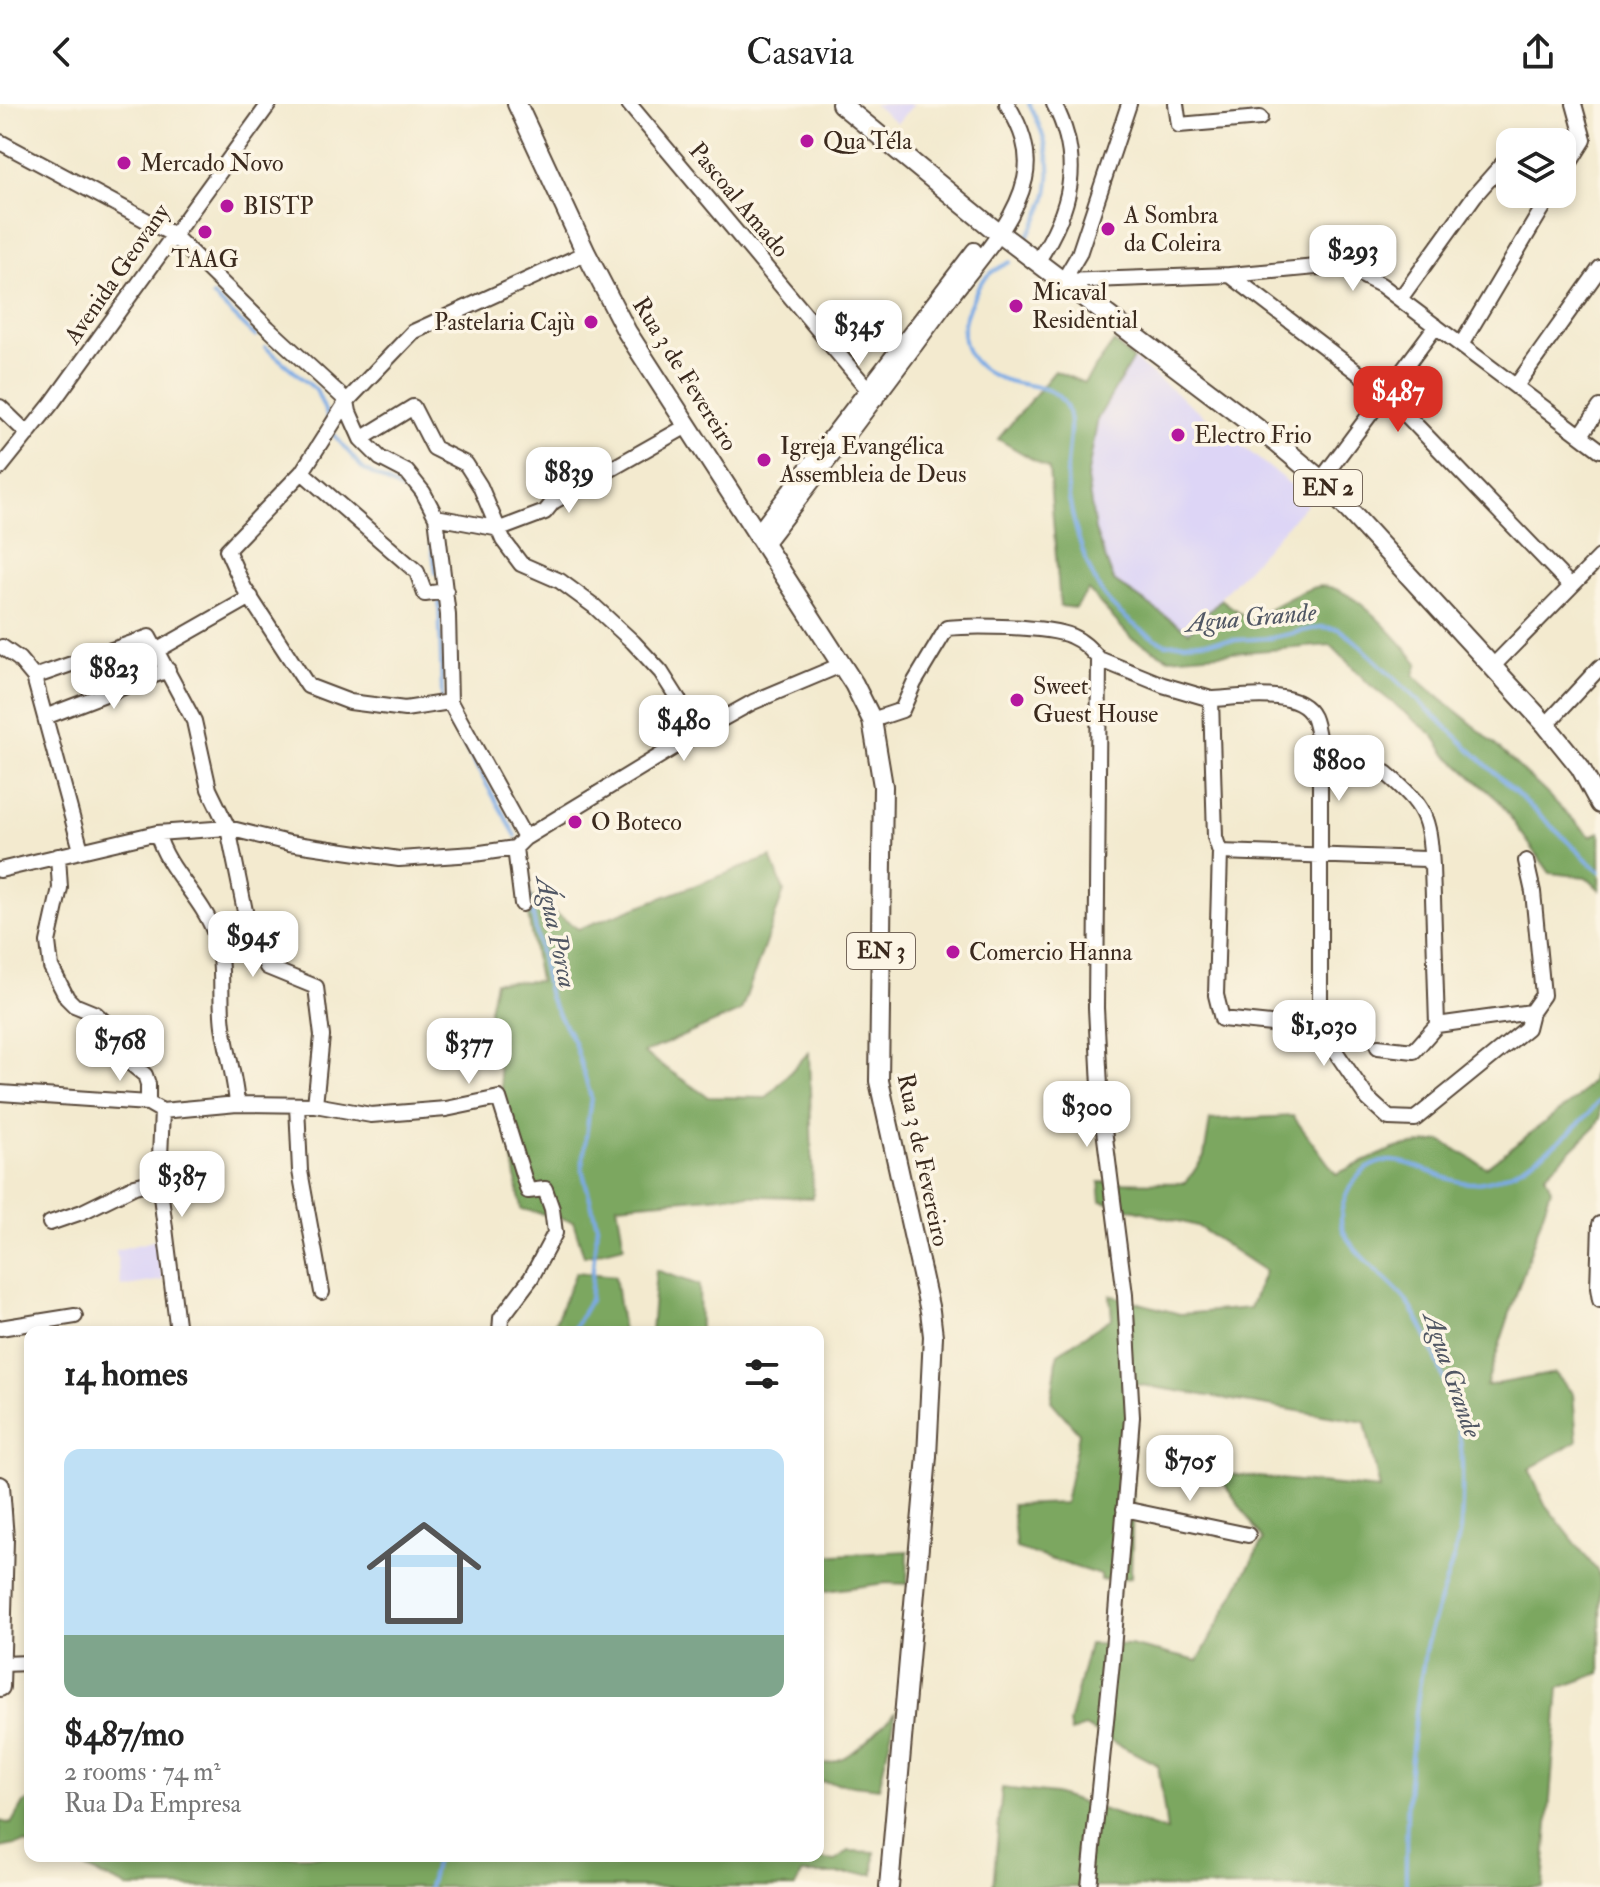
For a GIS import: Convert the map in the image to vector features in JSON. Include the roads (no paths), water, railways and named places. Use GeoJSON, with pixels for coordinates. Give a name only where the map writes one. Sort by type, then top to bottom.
{"type":"FeatureCollection","features":[{"type":"Feature","properties":{"kind":"main road","name":"Rua 3 de Fevereiro"},"geometry":{"type":"LineString","coordinates":[[517,104],[586,253],[627,332],[854,684],[872,720],[883,786],[879,1081],[930,1311],[933,1356],[889,1887]]}},
{"type":"Feature","properties":{"kind":"main road"},"geometry":{"type":"LineString","coordinates":[[841,104],[994,230]]}},
{"type":"Feature","properties":{"kind":"main road","name":"EN 2"},"geometry":{"type":"LineString","coordinates":[[994,230],[1278,444],[1321,480],[1546,725],[1580,767],[1600,804]]}},
{"type":"Feature","properties":{"kind":"main road"},"geometry":{"type":"LineString","coordinates":[[0,1486],[4,1539],[0,1687]]}},
{"type":"Feature","properties":{"kind":"street","name":"Avenida Geovany"},"geometry":{"type":"LineString","coordinates":[[0,468],[269,104]]}},
{"type":"Feature","properties":{"kind":"street","name":"Pascoal Amado"},"geometry":{"type":"LineString","coordinates":[[629,104],[872,394]]}},
{"type":"Feature","properties":{"kind":"street"},"geometry":{"type":"LineString","coordinates":[[761,539],[994,230],[1010,216],[1025,179],[1027,149],[1023,134],[1007,104]]}},
{"type":"Feature","properties":{"kind":"street"},"geometry":{"type":"LineString","coordinates":[[1037,262],[1063,217],[1071,180],[1069,148],[1054,104]]}},
{"type":"Feature","properties":{"kind":"street"},"geometry":{"type":"LineString","coordinates":[[1063,281],[1079,254],[1129,104]]}},
{"type":"Feature","properties":{"kind":"street"},"geometry":{"type":"LineString","coordinates":[[1176,104],[1179,125],[1260,118]]}},
{"type":"Feature","properties":{"kind":"street"},"geometry":{"type":"LineString","coordinates":[[1574,104],[1584,140],[1576,153]]}},
{"type":"Feature","properties":{"kind":"street"},"geometry":{"type":"LineString","coordinates":[[0,142],[172,234],[347,401],[361,439],[380,458],[407,472],[423,492],[436,517],[446,591],[450,702],[520,843],[522,904]]}},
{"type":"Feature","properties":{"kind":"street"},"geometry":{"type":"LineString","coordinates":[[1400,299],[1475,195],[1496,171]]}},
{"type":"Feature","properties":{"kind":"street"},"geometry":{"type":"LineString","coordinates":[[1461,345],[1543,208]]}},
{"type":"Feature","properties":{"kind":"street"},"geometry":{"type":"LineString","coordinates":[[450,702],[405,709],[350,702],[308,686],[251,597],[227,550],[302,472],[347,401],[413,332],[586,253]]}},
{"type":"Feature","properties":{"kind":"street"},"geometry":{"type":"LineString","coordinates":[[1063,281],[1230,275],[1316,267],[1351,270],[1381,285],[1600,450]]}},
{"type":"Feature","properties":{"kind":"street"},"geometry":{"type":"LineString","coordinates":[[1516,386],[1600,268]]}},
{"type":"Feature","properties":{"kind":"street"},"geometry":{"type":"LineString","coordinates":[[1230,275],[1386,394],[1571,586]]}},
{"type":"Feature","properties":{"kind":"street"},"geometry":{"type":"LineString","coordinates":[[1321,480],[1436,326]]}},
{"type":"Feature","properties":{"kind":"street"},"geometry":{"type":"LineString","coordinates":[[0,407],[28,434]]}},
{"type":"Feature","properties":{"kind":"street"},"geometry":{"type":"LineString","coordinates":[[361,439],[413,407],[434,448],[466,464],[480,486],[503,540],[521,564],[560,581],[594,606],[633,642],[661,672],[699,732]]}},
{"type":"Feature","properties":{"kind":"street"},"geometry":{"type":"LineString","coordinates":[[1581,435],[1600,407]]}},
{"type":"Feature","properties":{"kind":"street"},"geometry":{"type":"LineString","coordinates":[[436,517],[500,529],[545,512],[553,502],[687,426]]}},
{"type":"Feature","properties":{"kind":"street"},"geometry":{"type":"LineString","coordinates":[[302,472],[417,572],[425,594],[446,591]]}},
{"type":"Feature","properties":{"kind":"street"},"geometry":{"type":"LineString","coordinates":[[1493,666],[1600,557]]}},
{"type":"Feature","properties":{"kind":"street"},"geometry":{"type":"LineString","coordinates":[[156,651],[251,597]]}},
{"type":"Feature","properties":{"kind":"street"},"geometry":{"type":"LineString","coordinates":[[872,720],[902,710],[914,683],[947,628],[973,625],[1067,634],[1085,643],[1099,659],[1163,685],[1211,699],[1275,697],[1296,700],[1312,716],[1320,749],[1320,1029],[1368,1099],[1389,1118],[1415,1119],[1527,1028],[1531,1012],[1543,995],[1533,892],[1526,861]]}},
{"type":"Feature","properties":{"kind":"street"},"geometry":{"type":"LineString","coordinates":[[34,677],[149,637],[194,721],[209,789],[228,828],[246,916],[267,967],[316,987],[322,1036],[315,1105]]}},
{"type":"Feature","properties":{"kind":"street"},"geometry":{"type":"LineString","coordinates":[[2,647],[19,659],[34,677],[81,850]]}},
{"type":"Feature","properties":{"kind":"street"},"geometry":{"type":"LineString","coordinates":[[1089,1887],[1132,1417],[1126,1311],[1101,1106],[1096,1008],[1099,659]]}},
{"type":"Feature","properties":{"kind":"street"},"geometry":{"type":"LineString","coordinates":[[0,870],[157,833],[228,828],[289,843],[399,859],[474,854],[520,843],[753,702],[841,665]]}},
{"type":"Feature","properties":{"kind":"street"},"geometry":{"type":"LineString","coordinates":[[1546,725],[1600,667]]}},
{"type":"Feature","properties":{"kind":"street"},"geometry":{"type":"LineString","coordinates":[[45,717],[168,670]]}},
{"type":"Feature","properties":{"kind":"street"},"geometry":{"type":"LineString","coordinates":[[1211,699],[1215,837],[1220,852],[1216,995],[1222,1019],[1320,1029]]}},
{"type":"Feature","properties":{"kind":"street"},"geometry":{"type":"LineString","coordinates":[[1386,773],[1410,794],[1429,824],[1437,1025]]}},
{"type":"Feature","properties":{"kind":"street"},"geometry":{"type":"LineString","coordinates":[[157,833],[164,855],[210,923],[216,937],[223,1024],[235,1075],[237,1104]]}},
{"type":"Feature","properties":{"kind":"street"},"geometry":{"type":"LineString","coordinates":[[1220,852],[1426,859],[1432,866]]}},
{"type":"Feature","properties":{"kind":"street"},"geometry":{"type":"LineString","coordinates":[[58,856],[60,888],[48,942],[51,967],[67,998],[74,1005],[96,1014],[111,1028],[124,1058],[145,1075],[148,1103]]}},
{"type":"Feature","properties":{"kind":"street"},"geometry":{"type":"LineString","coordinates":[[1378,1047],[1414,1051],[1437,1025],[1531,1012]]}},
{"type":"Feature","properties":{"kind":"street"},"geometry":{"type":"LineString","coordinates":[[0,1093],[148,1103],[162,1111],[237,1104],[315,1105],[371,1115],[446,1109],[499,1098],[528,1191],[545,1189],[555,1233],[523,1290],[501,1318],[500,1326]]}},
{"type":"Feature","properties":{"kind":"street"},"geometry":{"type":"LineString","coordinates":[[297,1105],[300,1171],[322,1292]]}},
{"type":"Feature","properties":{"kind":"street"},"geometry":{"type":"LineString","coordinates":[[162,1111],[159,1180],[177,1326]]}},
{"type":"Feature","properties":{"kind":"street"},"geometry":{"type":"LineString","coordinates":[[50,1223],[82,1212],[135,1186],[159,1180]]}},
{"type":"Feature","properties":{"kind":"street"},"geometry":{"type":"LineString","coordinates":[[1600,1224],[1600,1300]]}},
{"type":"Feature","properties":{"kind":"street"},"geometry":{"type":"LineString","coordinates":[[0,1328],[75,1316]]}},
{"type":"Feature","properties":{"kind":"street"},"geometry":{"type":"LineString","coordinates":[[1124,1509],[1248,1535]]}},
{"type":"Feature","properties":{"kind":"street"},"geometry":{"type":"LineString","coordinates":[[2,1664],[24,1663]]}},
{"type":"Feature","properties":{"kind":"waterway"},"geometry":{"type":"LineString","coordinates":[[1024,241],[1043,207],[1049,174],[1044,140],[1029,104]]}},
{"type":"Feature","properties":{"kind":"waterway","name":"Agua Grande"},"geometry":{"type":"LineString","coordinates":[[1010,262],[987,276],[976,292],[964,324],[966,347],[978,365],[988,372],[1012,382],[1049,390],[1066,406],[1070,430],[1068,487],[1073,517],[1094,578],[1112,606],[1139,628],[1166,644],[1271,638],[1321,627],[1339,629],[1600,872]]}},
{"type":"Feature","properties":{"kind":"waterway"},"geometry":{"type":"LineString","coordinates":[[213,296],[255,336]]}},
{"type":"Feature","properties":{"kind":"waterway"},"geometry":{"type":"LineString","coordinates":[[265,347],[316,390],[329,420]]}},
{"type":"Feature","properties":{"kind":"waterway"},"geometry":{"type":"LineString","coordinates":[[334,435],[363,469],[407,493],[429,527],[436,573]]}},
{"type":"Feature","properties":{"kind":"waterway"},"geometry":{"type":"LineString","coordinates":[[439,599],[442,697]]}},
{"type":"Feature","properties":{"kind":"waterway"},"geometry":{"type":"LineString","coordinates":[[444,710],[516,836]]}},
{"type":"Feature","properties":{"kind":"waterway","name":"Água Porca"},"geometry":{"type":"LineString","coordinates":[[527,885],[549,997],[574,1042],[591,1097],[582,1169],[597,1225],[590,1300],[575,1326]]}},
{"type":"Feature","properties":{"kind":"waterway","name":"Agua Grande"},"geometry":{"type":"LineString","coordinates":[[1406,1887],[1408,1798],[1416,1711],[1428,1637],[1459,1536],[1461,1447],[1457,1423],[1431,1346],[1405,1299],[1352,1245],[1342,1226],[1342,1209],[1354,1181],[1368,1168],[1382,1162],[1397,1161],[1456,1181],[1472,1183],[1506,1175],[1561,1140],[1600,1099]]}},
{"type":"Feature","properties":{"kind":"waterway","name":"Água Porca"},"geometry":{"type":"LineString","coordinates":[[429,1887],[435,1862]]}},
{"type":"Feature","properties":{"kind":"place","name":"Qua Téla"},"geometry":{"type":"Point","coordinates":[807,141]}},
{"type":"Feature","properties":{"kind":"place","name":"Mercado Novo"},"geometry":{"type":"Point","coordinates":[124,163]}},
{"type":"Feature","properties":{"kind":"place","name":"BISTP"},"geometry":{"type":"Point","coordinates":[227,206]}},
{"type":"Feature","properties":{"kind":"place","name":"A Sombra da Coleira"},"geometry":{"type":"Point","coordinates":[1108,229]}},
{"type":"Feature","properties":{"kind":"place","name":"TAAG"},"geometry":{"type":"Point","coordinates":[205,232]}},
{"type":"Feature","properties":{"kind":"place","name":"Micaval Residential"},"geometry":{"type":"Point","coordinates":[1016,306]}},
{"type":"Feature","properties":{"kind":"place","name":"Pastelaria Cajù"},"geometry":{"type":"Point","coordinates":[591,322]}},
{"type":"Feature","properties":{"kind":"place","name":"Electro Frio"},"geometry":{"type":"Point","coordinates":[1178,435]}},
{"type":"Feature","properties":{"kind":"place","name":"Igreja Evangélica Assembleia de Deus"},"geometry":{"type":"Point","coordinates":[764,460]}},
{"type":"Feature","properties":{"kind":"place","name":"Sweet Guest House"},"geometry":{"type":"Point","coordinates":[1017,700]}},
{"type":"Feature","properties":{"kind":"place","name":"O Boteco"},"geometry":{"type":"Point","coordinates":[575,822]}},
{"type":"Feature","properties":{"kind":"place","name":"Comercio Hanna"},"geometry":{"type":"Point","coordinates":[953,952]}}]}
